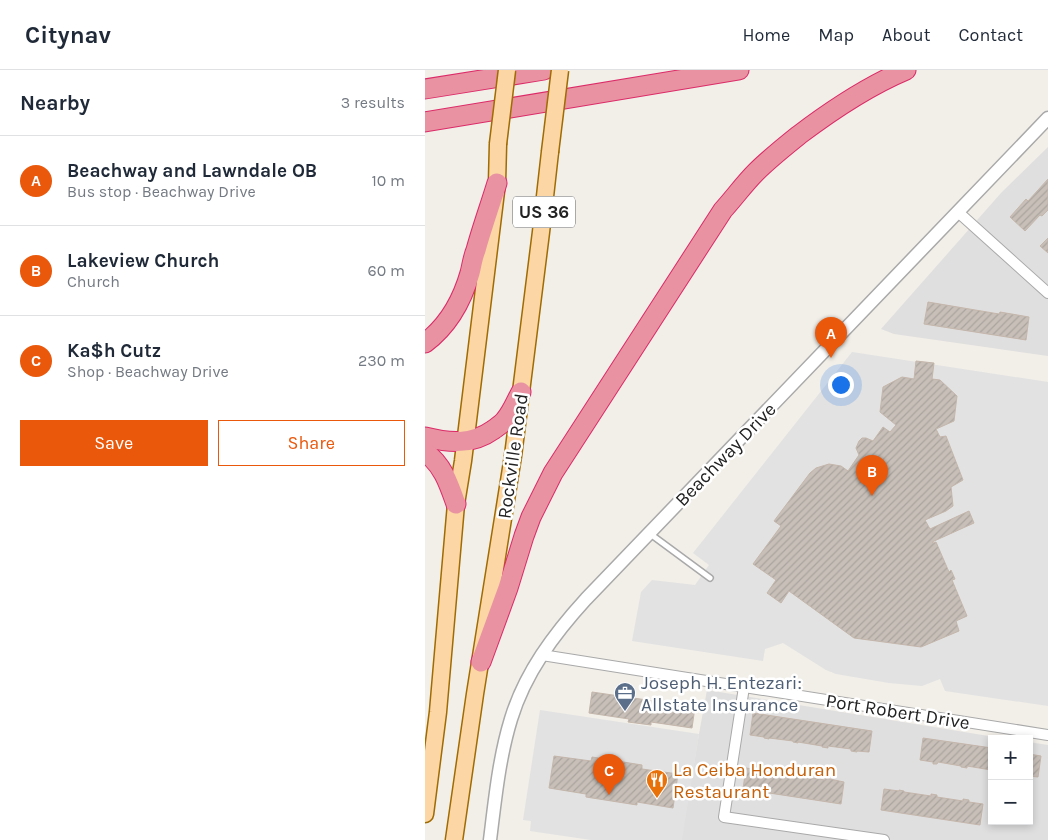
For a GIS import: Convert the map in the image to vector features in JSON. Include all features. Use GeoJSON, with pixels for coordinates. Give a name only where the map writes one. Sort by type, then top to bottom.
{"type":"FeatureCollection","features":[{"type":"Feature","properties":{"kind":"highway"},"geometry":{"type":"LineString","coordinates":[[425,89],[543,70]]}},
{"type":"Feature","properties":{"kind":"highway"},"geometry":{"type":"LineString","coordinates":[[425,122],[739,70]]}},
{"type":"Feature","properties":{"kind":"highway"},"geometry":{"type":"LineString","coordinates":[[481,662],[508,588],[524,536],[553,473],[723,210],[755,172],[785,146],[858,95],[895,74],[906,70]]}},
{"type":"Feature","properties":{"kind":"highway"},"geometry":{"type":"LineString","coordinates":[[425,343],[447,322],[465,291],[497,184]]}},
{"type":"Feature","properties":{"kind":"highway","name":"US 36"},"geometry":{"type":"LineString","coordinates":[[425,437],[440,441],[465,442],[477,439],[489,433],[505,420],[521,392]]}},
{"type":"Feature","properties":{"kind":"highway"},"geometry":{"type":"LineString","coordinates":[[425,452],[443,471],[456,504]]}},
{"type":"Feature","properties":{"kind":"main road"},"geometry":{"type":"LineString","coordinates":[[425,814],[438,712],[456,504],[497,184],[498,144],[507,70]]}},
{"type":"Feature","properties":{"kind":"main road","name":"Rockville Road"},"geometry":{"type":"LineString","coordinates":[[454,840],[513,456],[561,70]]}},
{"type":"Feature","properties":{"kind":"street","name":"Beachway Drive"},"geometry":{"type":"LineString","coordinates":[[490,840],[503,752],[511,718],[541,655],[567,620],[1048,118]]}},
{"type":"Feature","properties":{"kind":"street"},"geometry":{"type":"LineString","coordinates":[[959,212],[1048,293]]}},
{"type":"Feature","properties":{"kind":"street","name":"Port Robert Drive"},"geometry":{"type":"LineString","coordinates":[[541,655],[1048,735]]}},
{"type":"Feature","properties":{"kind":"street"},"geometry":{"type":"LineString","coordinates":[[744,687],[724,818],[884,840]]}},
{"type":"Feature","properties":{"kind":"lane"},"geometry":{"type":"LineString","coordinates":[[649,533],[710,578]]}},
{"type":"Feature","properties":{"kind":"shaded area"},"geometry":{"type":"Polygon","coordinates":[[[1048,147],[1048,356],[894,334],[881,329],[1001,193],[1048,147]]]}},
{"type":"Feature","properties":{"kind":"shaded area"},"geometry":{"type":"Polygon","coordinates":[[[852,352],[1048,382],[1048,706],[945,691],[940,679],[922,686],[889,683],[836,674],[826,670],[783,643],[765,649],[763,661],[632,641],[641,592],[652,580],[695,585],[709,565],[693,553],[852,352]]]}},
{"type":"Feature","properties":{"kind":"shaded area"},"geometry":{"type":"Polygon","coordinates":[[[707,690],[988,736],[988,825],[1033,825],[1033,743],[1048,745],[1048,840],[681,840],[707,690]]]}},
{"type":"Feature","properties":{"kind":"shaded area"},"geometry":{"type":"Polygon","coordinates":[[[540,710],[699,734],[682,840],[591,840],[530,831],[531,821],[523,820],[540,710]]]}},
{"type":"Feature","properties":{"kind":"building"},"geometry":{"type":"Polygon","coordinates":[[[1048,179],[1048,210],[1042,216],[1040,215],[1025,231],[1010,217],[1048,179]]]}},
{"type":"Feature","properties":{"kind":"building"},"geometry":{"type":"Polygon","coordinates":[[[1048,238],[1048,253],[1040,246],[1048,238]]]}},
{"type":"Feature","properties":{"kind":"building"},"geometry":{"type":"Polygon","coordinates":[[[928,302],[1029,317],[1026,340],[924,324],[928,302]]]}},
{"type":"Feature","properties":{"kind":"building"},"geometry":{"type":"Polygon","coordinates":[[[916,361],[934,363],[932,379],[940,380],[957,396],[954,421],[936,429],[940,437],[946,436],[963,480],[951,487],[953,506],[925,520],[930,529],[969,511],[974,523],[932,542],[936,542],[949,572],[951,570],[955,579],[952,580],[967,616],[956,621],[959,631],[921,647],[854,638],[789,591],[781,603],[767,593],[776,580],[753,564],[781,526],[774,521],[810,473],[816,468],[829,464],[841,466],[848,471],[859,455],[856,448],[862,438],[873,441],[883,427],[890,432],[896,425],[880,412],[883,387],[902,377],[914,379],[916,361]]]}},
{"type":"Feature","properties":{"kind":"building"},"geometry":{"type":"Polygon","coordinates":[[[592,692],[695,707],[692,728],[651,722],[651,725],[628,722],[629,719],[589,713],[592,692]]]}},
{"type":"Feature","properties":{"kind":"building"},"geometry":{"type":"Polygon","coordinates":[[[753,713],[872,731],[869,752],[857,752],[851,751],[851,749],[828,746],[828,748],[750,735],[753,713]]]}},
{"type":"Feature","properties":{"kind":"building"},"geometry":{"type":"Polygon","coordinates":[[[923,738],[988,747],[988,770],[967,766],[967,768],[938,762],[933,764],[933,762],[920,760],[923,738]]]}},
{"type":"Feature","properties":{"kind":"building"},"geometry":{"type":"Polygon","coordinates":[[[1033,755],[1041,756],[1038,777],[1033,776],[1033,755]]]}},
{"type":"Feature","properties":{"kind":"building"},"geometry":{"type":"Polygon","coordinates":[[[554,756],[591,761],[592,757],[642,765],[642,769],[678,774],[673,808],[637,802],[637,805],[586,797],[586,794],[549,788],[554,756]]]}},
{"type":"Feature","properties":{"kind":"building"},"geometry":{"type":"Polygon","coordinates":[[[746,768],[792,775],[792,773],[799,774],[798,776],[825,780],[825,778],[844,782],[841,804],[743,789],[746,768]]]}},
{"type":"Feature","properties":{"kind":"building"},"geometry":{"type":"Polygon","coordinates":[[[884,789],[931,796],[931,794],[937,795],[937,797],[963,801],[963,799],[983,804],[980,825],[881,810],[884,789]]]}},
{"type":"Feature","properties":{"kind":"place","name":"Beachway and Lawndale OB"},"geometry":{"type":"Point","coordinates":[831,358]}},
{"type":"Feature","properties":{"kind":"place","name":"Lakeview Church"},"geometry":{"type":"Point","coordinates":[872,496]}},
{"type":"Feature","properties":{"kind":"place","name":"Joseph H. Entezari: Allstate Insurance"},"geometry":{"type":"Point","coordinates":[625,712]}},
{"type":"Feature","properties":{"kind":"place","name":"Ka$h Cutz"},"geometry":{"type":"Point","coordinates":[609,795]}},
{"type":"Feature","properties":{"kind":"place","name":"La Ceiba Honduran Restaurant"},"geometry":{"type":"Point","coordinates":[657,799]}}]}
